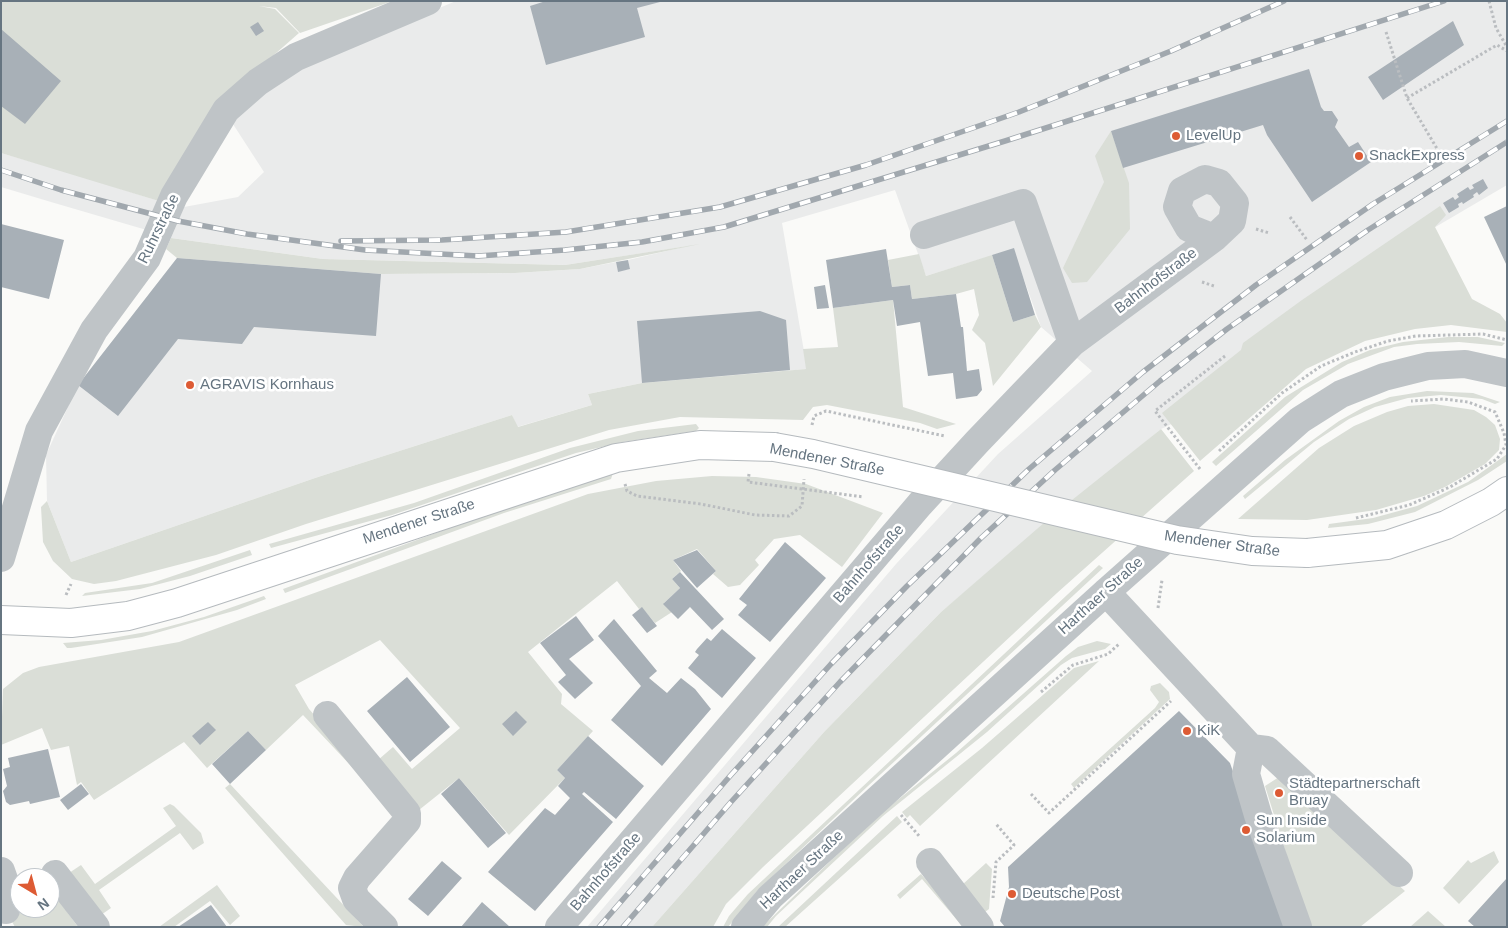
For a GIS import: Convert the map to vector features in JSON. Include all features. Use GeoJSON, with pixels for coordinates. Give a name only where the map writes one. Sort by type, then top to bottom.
{"type":"FeatureCollection","features":[{"type":"Feature","properties":{"kind":"main road","name":"Mendener Straße"},"geometry":{"type":"LineString","coordinates":[[1,620],[71,623],[128,616],[177,603],[616,458],[700,445],[774,447],[812,454],[1177,540],[1252,551],[1307,554],[1387,545],[1446,525],[1491,502],[1507,491]]}},
{"type":"Feature","properties":{"kind":"street","name":"Ruhrstraße"},"geometry":{"type":"LineString","coordinates":[[1,558],[39,431],[94,330],[148,258],[174,196],[226,110],[258,82],[296,57],[428,1]]}},
{"type":"Feature","properties":{"kind":"street"},"geometry":{"type":"LineString","coordinates":[[924,235],[1023,203],[1072,343]]}},
{"type":"Feature","properties":{"kind":"street","name":"Bahnhofstraße"},"geometry":{"type":"LineString","coordinates":[[559,927],[920,504],[1072,343],[1214,238]]}},
{"type":"Feature","properties":{"kind":"street","name":"Harthaer Straße"},"geometry":{"type":"LineString","coordinates":[[745,927],[770,897],[1106,592],[1300,420],[1341,394],[1384,376],[1428,366],[1465,364],[1507,373]]}},
{"type":"Feature","properties":{"kind":"street"},"geometry":{"type":"LineString","coordinates":[[1106,592],[1192,682],[1251,748],[1267,750],[1399,873]]}},
{"type":"Feature","properties":{"kind":"street"},"geometry":{"type":"LineString","coordinates":[[327,715],[407,813],[407,821],[357,878],[352,888],[356,899],[384,927]]}},
{"type":"Feature","properties":{"kind":"street"},"geometry":{"type":"LineString","coordinates":[[1251,748],[1246,774],[1258,816],[1298,927]]}},
{"type":"Feature","properties":{"kind":"street"},"geometry":{"type":"LineString","coordinates":[[930,862],[986,917]]}},
{"type":"Feature","properties":{"kind":"street"},"geometry":{"type":"LineString","coordinates":[[1,871],[6,885],[7,914]]}},
{"type":"Feature","properties":{"kind":"street"},"geometry":{"type":"LineString","coordinates":[[60,880],[96,927]]}},
{"type":"Feature","properties":{"kind":"path"},"geometry":{"type":"LineString","coordinates":[[1490,1],[1496,28],[1507,47]]}},
{"type":"Feature","properties":{"kind":"path"},"geometry":{"type":"LineString","coordinates":[[1386,32],[1407,98],[1439,152]]}},
{"type":"Feature","properties":{"kind":"path"},"geometry":{"type":"LineString","coordinates":[[1407,98],[1497,45],[1507,51]]}},
{"type":"Feature","properties":{"kind":"path"},"geometry":{"type":"LineString","coordinates":[[1290,217],[1307,240]]}},
{"type":"Feature","properties":{"kind":"path"},"geometry":{"type":"LineString","coordinates":[[1200,469],[1155,411],[1225,356]]}},
{"type":"Feature","properties":{"kind":"path"},"geometry":{"type":"LineString","coordinates":[[1352,518],[1409,505],[1450,487],[1497,459],[1506,445],[1504,433],[1496,412],[1468,402],[1444,399],[1406,402]]}},
{"type":"Feature","properties":{"kind":"path"},"geometry":{"type":"LineString","coordinates":[[748,482],[824,491]]}},
{"type":"Feature","properties":{"kind":"path"},"geometry":{"type":"LineString","coordinates":[[1138,627],[1157,612],[1162,594],[1162,578]]}},
{"type":"Feature","properties":{"kind":"path"},"geometry":{"type":"LineString","coordinates":[[1031,794],[1049,813],[1192,682]]}},
{"type":"Feature","properties":{"kind":"path"},"geometry":{"type":"LineString","coordinates":[[903,817],[909,824]]}},
{"type":"Feature","properties":{"kind":"path"},"geometry":{"type":"LineString","coordinates":[[986,917],[996,862],[1014,845],[996,824]]}},
{"type":"Feature","properties":{"kind":"shaded area"},"geometry":{"type":"Polygon","coordinates":[[[1,1],[393,1],[300,33],[276,8],[259,6],[275,9],[299,33],[218,104],[162,202],[1,153],[1,1]]]}},
{"type":"Feature","properties":{"kind":"shaded area"},"geometry":{"type":"Polygon","coordinates":[[[456,1],[1507,1],[1507,185],[1398,249],[1304,361],[1161,429],[941,612],[824,732],[652,927],[587,927],[896,564],[998,454],[1092,371],[1041,327],[1013,249],[926,276],[895,190],[782,223],[807,369],[642,383],[588,394],[592,405],[517,427],[512,415],[318,477],[71,562],[47,501],[46,455],[78,385],[177,258],[381,274],[515,273],[580,269],[616,262],[618,271],[630,269],[628,260],[688,246],[565,265],[323,259],[171,238],[184,207],[238,197],[264,172],[231,121],[273,83],[344,48],[456,1]]]}},
{"type":"Feature","properties":{"kind":"shaded area"},"geometry":{"type":"Polygon","coordinates":[[[1111,131],[1129,183],[1130,229],[1087,282],[1072,283],[1063,268],[1104,182],[1095,156],[1111,131]]]}},
{"type":"Feature","properties":{"kind":"shaded area"},"geometry":{"type":"Polygon","coordinates":[[[1,153],[162,202],[150,231],[1,187],[1,153]]]}},
{"type":"Feature","properties":{"kind":"shaded area"},"geometry":{"type":"Polygon","coordinates":[[[1440,206],[1446,215],[1435,227],[1472,299],[1500,314],[1507,323],[1507,332],[1451,325],[1415,329],[1365,341],[1306,369],[1200,461],[1162,413],[1241,350],[1243,343],[1302,300],[1440,206]]]}},
{"type":"Feature","properties":{"kind":"shaded area"},"geometry":{"type":"Polygon","coordinates":[[[171,238],[323,259],[565,265],[700,244],[580,269],[515,273],[381,274],[177,258],[166,249],[171,238]]]}},
{"type":"Feature","properties":{"kind":"shaded area"},"geometry":{"type":"Polygon","coordinates":[[[919,254],[926,276],[992,255],[1013,322],[1035,315],[1041,327],[993,386],[985,343],[972,330],[979,315],[974,289],[956,294],[912,299],[910,285],[892,287],[888,260],[919,254]]]}},
{"type":"Feature","properties":{"kind":"shaded area"},"geometry":{"type":"Polygon","coordinates":[[[893,300],[903,407],[956,424],[937,429],[920,423],[827,405],[813,407],[803,420],[680,417],[609,430],[306,524],[216,555],[116,581],[94,584],[72,579],[53,561],[43,542],[41,507],[47,501],[71,562],[318,477],[512,415],[518,427],[592,405],[588,394],[642,383],[806,369],[803,349],[838,347],[833,308],[893,300]]]}},
{"type":"Feature","properties":{"kind":"shaded area"},"geometry":{"type":"Polygon","coordinates":[[[1448,337],[1478,337],[1505,343],[1502,346],[1459,342],[1394,347],[1348,364],[1303,390],[1216,466],[1212,462],[1285,397],[1342,362],[1370,350],[1403,342],[1448,337]]]}},
{"type":"Feature","properties":{"kind":"shaded area"},"geometry":{"type":"Polygon","coordinates":[[[1427,391],[1473,393],[1500,402],[1495,404],[1482,399],[1441,395],[1408,398],[1375,407],[1349,419],[1314,442],[1245,499],[1243,496],[1285,460],[1339,421],[1364,407],[1390,397],[1427,391]]]}},
{"type":"Feature","properties":{"kind":"shaded area"},"geometry":{"type":"Polygon","coordinates":[[[1434,404],[1474,410],[1486,417],[1495,425],[1500,439],[1499,450],[1485,464],[1445,487],[1424,496],[1376,510],[1307,520],[1238,519],[1319,448],[1354,426],[1387,412],[1408,406],[1434,404]]]}},
{"type":"Feature","properties":{"kind":"shaded area"},"geometry":{"type":"Polygon","coordinates":[[[696,424],[699,428],[696,431],[623,442],[576,453],[392,515],[271,548],[269,544],[414,503],[570,448],[638,431],[696,424]]]}},
{"type":"Feature","properties":{"kind":"shaded area"},"geometry":{"type":"Polygon","coordinates":[[[1161,429],[1194,471],[1057,593],[763,867],[726,904],[713,927],[652,927],[824,732],[941,612],[1052,516],[1161,429]]]}},
{"type":"Feature","properties":{"kind":"shaded area"},"geometry":{"type":"Polygon","coordinates":[[[1507,454],[1507,461],[1478,480],[1415,512],[1368,524],[1328,528],[1329,524],[1373,518],[1417,506],[1468,482],[1507,454]]]}},
{"type":"Feature","properties":{"kind":"shaded area"},"geometry":{"type":"Polygon","coordinates":[[[613,473],[611,479],[504,513],[285,593],[283,589],[515,504],[613,473]]]}},
{"type":"Feature","properties":{"kind":"shaded area"},"geometry":{"type":"Polygon","coordinates":[[[712,476],[756,477],[806,484],[883,513],[842,567],[800,535],[774,539],[755,560],[759,565],[740,585],[728,587],[713,574],[716,571],[697,549],[673,560],[681,571],[672,579],[680,588],[664,603],[672,612],[655,623],[642,608],[639,609],[617,581],[528,652],[562,694],[561,704],[593,731],[557,770],[565,778],[509,835],[459,778],[419,810],[378,760],[393,747],[412,769],[460,728],[380,640],[295,685],[309,709],[389,799],[385,802],[303,715],[266,750],[248,731],[207,768],[184,742],[94,800],[81,782],[77,785],[69,746],[51,750],[42,728],[1,745],[3,689],[23,673],[39,667],[179,642],[588,494],[656,481],[712,476]]]}},
{"type":"Feature","properties":{"kind":"shaded area"},"geometry":{"type":"Polygon","coordinates":[[[250,550],[252,555],[190,576],[140,589],[82,596],[85,593],[152,583],[250,550]]]}},
{"type":"Feature","properties":{"kind":"shaded area"},"geometry":{"type":"Polygon","coordinates":[[[1099,565],[1103,568],[757,891],[728,927],[723,927],[729,916],[748,894],[1099,565]]]}},
{"type":"Feature","properties":{"kind":"shaded area"},"geometry":{"type":"Polygon","coordinates":[[[264,596],[266,599],[237,610],[142,637],[71,648],[67,648],[63,643],[101,640],[152,631],[204,617],[264,596]]]}},
{"type":"Feature","properties":{"kind":"shaded area"},"geometry":{"type":"Polygon","coordinates":[[[1097,641],[1111,644],[1105,649],[1072,658],[1061,665],[987,732],[883,816],[776,916],[767,927],[762,927],[874,819],[956,753],[1066,656],[1078,647],[1097,641]]]}},
{"type":"Feature","properties":{"kind":"shaded area"},"geometry":{"type":"Polygon","coordinates":[[[1099,661],[920,826],[910,815],[907,818],[902,812],[982,748],[1074,668],[1099,661]]]}},
{"type":"Feature","properties":{"kind":"shaded area"},"geometry":{"type":"Polygon","coordinates":[[[1160,683],[1169,692],[1170,699],[1074,788],[1071,784],[1155,708],[1159,702],[1150,690],[1151,686],[1160,683]]]}},
{"type":"Feature","properties":{"kind":"shaded area"},"geometry":{"type":"Polygon","coordinates":[[[1279,777],[1405,891],[1360,927],[1309,927],[1265,786],[1279,777]]]}},
{"type":"Feature","properties":{"kind":"shaded area"},"geometry":{"type":"Polygon","coordinates":[[[230,784],[364,927],[346,925],[225,788],[230,784]]]}},
{"type":"Feature","properties":{"kind":"shaded area"},"geometry":{"type":"Polygon","coordinates":[[[170,804],[201,833],[204,843],[193,850],[180,833],[99,890],[111,908],[101,915],[69,873],[81,865],[95,884],[176,826],[163,808],[170,804]]]}},
{"type":"Feature","properties":{"kind":"shaded area"},"geometry":{"type":"Polygon","coordinates":[[[897,816],[902,822],[785,927],[778,927],[897,816]]]}},
{"type":"Feature","properties":{"kind":"shaded area"},"geometry":{"type":"Polygon","coordinates":[[[1494,851],[1499,862],[1459,904],[1443,888],[1468,860],[1471,863],[1494,851]]]}},
{"type":"Feature","properties":{"kind":"shaded area"},"geometry":{"type":"Polygon","coordinates":[[[986,863],[992,869],[989,909],[985,912],[962,885],[986,863]]]}},
{"type":"Feature","properties":{"kind":"shaded area"},"geometry":{"type":"Polygon","coordinates":[[[921,874],[967,927],[963,927],[922,879],[900,899],[897,895],[921,874]]]}},
{"type":"Feature","properties":{"kind":"shaded area"},"geometry":{"type":"Polygon","coordinates":[[[217,885],[240,916],[230,925],[210,901],[174,927],[159,927],[217,885]]]}},
{"type":"Feature","properties":{"kind":"shaded area"},"geometry":{"type":"Polygon","coordinates":[[[60,902],[78,927],[15,927],[11,920],[14,918],[60,918],[60,902]]]}},
{"type":"Feature","properties":{"kind":"shaded area"},"geometry":{"type":"Polygon","coordinates":[[[1428,911],[1446,927],[1410,927],[1428,911]]]}},
{"type":"Feature","properties":{"kind":"building"},"geometry":{"type":"Polygon","coordinates":[[[546,1],[660,2],[637,8],[645,37],[546,65],[530,6],[546,1]]]}},
{"type":"Feature","properties":{"kind":"building"},"geometry":{"type":"Polygon","coordinates":[[[1453,21],[1464,45],[1383,100],[1368,77],[1453,21]]]}},
{"type":"Feature","properties":{"kind":"building"},"geometry":{"type":"Polygon","coordinates":[[[258,22],[264,31],[256,36],[250,27],[258,22]]]}},
{"type":"Feature","properties":{"kind":"building"},"geometry":{"type":"Polygon","coordinates":[[[1,29],[61,81],[25,124],[1,106],[1,29]]]}},
{"type":"Feature","properties":{"kind":"building"},"geometry":{"type":"Polygon","coordinates":[[[1309,69],[1321,107],[1324,111],[1332,111],[1338,120],[1335,127],[1349,147],[1358,142],[1371,162],[1312,202],[1267,135],[1263,125],[1123,168],[1111,131],[1309,69]]]}},
{"type":"Feature","properties":{"kind":"building"},"geometry":{"type":"Polygon","coordinates":[[[1483,179],[1488,188],[1479,195],[1477,192],[1473,195],[1474,197],[1463,204],[1462,202],[1458,204],[1459,207],[1449,213],[1443,203],[1453,197],[1455,200],[1459,197],[1457,194],[1468,187],[1470,190],[1474,188],[1472,185],[1483,179]]]}},
{"type":"Feature","properties":{"kind":"building"},"geometry":{"type":"Polygon","coordinates":[[[1507,206],[1507,266],[1484,217],[1507,206]]]}},
{"type":"Feature","properties":{"kind":"building"},"geometry":{"type":"Polygon","coordinates":[[[1,224],[64,240],[49,299],[1,287],[1,224]]]}},
{"type":"Feature","properties":{"kind":"building"},"geometry":{"type":"Polygon","coordinates":[[[1014,248],[1035,315],[1013,322],[992,255],[1014,248]]]}},
{"type":"Feature","properties":{"kind":"building"},"geometry":{"type":"Polygon","coordinates":[[[886,249],[892,287],[910,285],[912,299],[956,294],[961,327],[963,327],[967,371],[979,369],[982,390],[977,396],[956,399],[953,373],[928,376],[920,322],[897,326],[893,300],[833,308],[826,260],[886,249]]]}},
{"type":"Feature","properties":{"kind":"building"},"geometry":{"type":"Polygon","coordinates":[[[177,258],[381,274],[376,336],[254,327],[242,344],[178,339],[118,416],[78,385],[177,258]]]}},
{"type":"Feature","properties":{"kind":"building"},"geometry":{"type":"Polygon","coordinates":[[[628,260],[630,269],[618,272],[616,262],[628,260]]]}},
{"type":"Feature","properties":{"kind":"building"},"geometry":{"type":"Polygon","coordinates":[[[825,285],[829,308],[817,309],[814,287],[825,285]]]}},
{"type":"Feature","properties":{"kind":"building"},"geometry":{"type":"Polygon","coordinates":[[[760,311],[786,320],[790,370],[642,383],[637,321],[760,311]]]}},
{"type":"Feature","properties":{"kind":"building"},"geometry":{"type":"Polygon","coordinates":[[[785,542],[826,578],[770,642],[738,615],[747,605],[739,599],[785,542]]]}},
{"type":"Feature","properties":{"kind":"building"},"geometry":{"type":"Polygon","coordinates":[[[697,550],[716,571],[697,588],[673,560],[697,550]]]}},
{"type":"Feature","properties":{"kind":"building"},"geometry":{"type":"Polygon","coordinates":[[[680,572],[724,619],[712,630],[690,607],[678,619],[663,604],[680,588],[672,579],[680,572]]]}},
{"type":"Feature","properties":{"kind":"building"},"geometry":{"type":"Polygon","coordinates":[[[642,607],[657,626],[647,633],[632,615],[642,607]]]}},
{"type":"Feature","properties":{"kind":"building"},"geometry":{"type":"Polygon","coordinates":[[[576,616],[594,640],[569,659],[593,683],[575,699],[558,682],[566,675],[540,643],[576,616]]]}},
{"type":"Feature","properties":{"kind":"building"},"geometry":{"type":"Polygon","coordinates":[[[614,619],[657,671],[649,678],[667,693],[681,678],[695,689],[711,709],[662,766],[611,720],[641,686],[598,636],[614,619]]]}},
{"type":"Feature","properties":{"kind":"building"},"geometry":{"type":"Polygon","coordinates":[[[722,629],[756,658],[722,698],[688,668],[699,655],[695,652],[697,649],[707,638],[711,641],[722,629]]]}},
{"type":"Feature","properties":{"kind":"building"},"geometry":{"type":"Polygon","coordinates":[[[407,677],[450,727],[410,762],[367,711],[407,677]]]}},
{"type":"Feature","properties":{"kind":"building"},"geometry":{"type":"Polygon","coordinates":[[[516,711],[527,722],[513,736],[502,724],[516,711]]]}},
{"type":"Feature","properties":{"kind":"building"},"geometry":{"type":"Polygon","coordinates":[[[1179,711],[1230,763],[1287,927],[1005,927],[1000,921],[1009,887],[1008,867],[1179,711]]]}},
{"type":"Feature","properties":{"kind":"building"},"geometry":{"type":"Polygon","coordinates":[[[208,722],[216,730],[200,745],[192,736],[208,722]]]}},
{"type":"Feature","properties":{"kind":"building"},"geometry":{"type":"Polygon","coordinates":[[[248,731],[266,750],[230,784],[212,764],[248,731]]]}},
{"type":"Feature","properties":{"kind":"building"},"geometry":{"type":"Polygon","coordinates":[[[588,736],[644,786],[616,819],[584,792],[582,794],[613,822],[535,911],[488,872],[545,808],[555,815],[570,798],[558,786],[565,778],[557,770],[588,736]]]}},
{"type":"Feature","properties":{"kind":"building"},"geometry":{"type":"Polygon","coordinates":[[[48,749],[60,797],[30,804],[29,801],[10,805],[6,802],[3,791],[7,786],[3,769],[10,767],[8,758],[48,749]]]}},
{"type":"Feature","properties":{"kind":"building"},"geometry":{"type":"Polygon","coordinates":[[[459,778],[506,833],[488,848],[441,794],[459,778]]]}},
{"type":"Feature","properties":{"kind":"building"},"geometry":{"type":"Polygon","coordinates":[[[81,784],[89,794],[68,810],[60,800],[81,784]]]}},
{"type":"Feature","properties":{"kind":"building"},"geometry":{"type":"Polygon","coordinates":[[[442,861],[462,878],[428,916],[408,899],[442,861]]]}},
{"type":"Feature","properties":{"kind":"building"},"geometry":{"type":"Polygon","coordinates":[[[1507,878],[1507,927],[1475,927],[1468,921],[1507,878]]]}},
{"type":"Feature","properties":{"kind":"building"},"geometry":{"type":"Polygon","coordinates":[[[482,902],[510,927],[461,927],[482,902]]]}},
{"type":"Feature","properties":{"kind":"building"},"geometry":{"type":"Polygon","coordinates":[[[211,905],[227,927],[178,927],[211,905]]]}},
{"type":"Feature","properties":{"kind":"railway"},"geometry":{"type":"LineString","coordinates":[[341,241],[442,240],[566,232],[720,207],[866,165],[1019,112],[1171,51],[1284,1]]}},
{"type":"Feature","properties":{"kind":"railway"},"geometry":{"type":"LineString","coordinates":[[1,170],[61,190],[178,221],[247,234],[365,250],[478,256],[642,242],[724,227],[1005,141],[1444,1]]}},
{"type":"Feature","properties":{"kind":"railway"},"geometry":{"type":"LineString","coordinates":[[599,927],[730,776],[831,664],[907,586],[1029,469],[1143,372],[1256,285],[1373,204],[1507,121]]}},
{"type":"Feature","properties":{"kind":"railway"},"geometry":{"type":"LineString","coordinates":[[623,927],[731,802],[840,682],[981,538],[1055,470],[1160,381],[1227,329],[1368,230],[1507,142]]}},
{"type":"Feature","properties":{"kind":"place","name":"LevelUp"},"geometry":{"type":"Point","coordinates":[1176,136]}},
{"type":"Feature","properties":{"kind":"place","name":"SnackExpress"},"geometry":{"type":"Point","coordinates":[1359,156]}},
{"type":"Feature","properties":{"kind":"place","name":"AGRAVIS Kornhaus"},"geometry":{"type":"Point","coordinates":[190,385]}},
{"type":"Feature","properties":{"kind":"place","name":"KiK"},"geometry":{"type":"Point","coordinates":[1187,731]}},
{"type":"Feature","properties":{"kind":"place","name":"Städtepartnerschaft Bruay"},"geometry":{"type":"Point","coordinates":[1279,793]}},
{"type":"Feature","properties":{"kind":"place","name":"Sun Inside Solarium"},"geometry":{"type":"Point","coordinates":[1246,830]}},
{"type":"Feature","properties":{"kind":"place","name":"Deutsche Post"},"geometry":{"type":"Point","coordinates":[1012,894]}}]}
